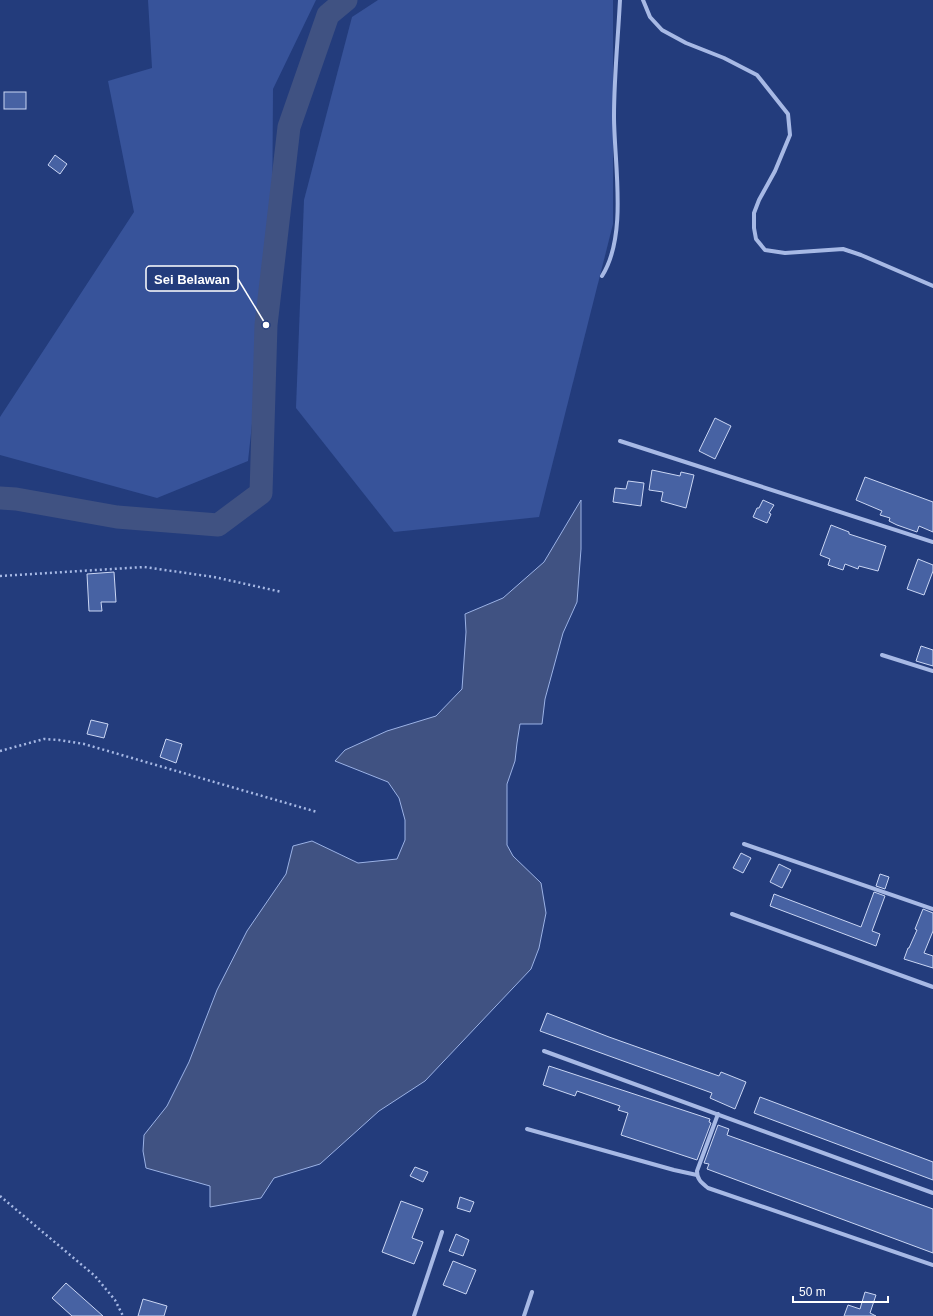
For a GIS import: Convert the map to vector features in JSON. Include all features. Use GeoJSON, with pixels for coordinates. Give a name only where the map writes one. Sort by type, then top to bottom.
{"type":"FeatureCollection","features":[{"type":"Feature","properties":{"kind":"street"},"geometry":{"type":"LineString","coordinates":[[602,276],[608,266],[616,232],[618,198],[614,116],[620,0]]}},
{"type":"Feature","properties":{"kind":"street"},"geometry":{"type":"LineString","coordinates":[[643,0],[650,17],[662,30],[686,43],[724,58],[757,75],[788,114],[790,135],[775,170],[759,200],[754,214],[756,239],[765,250],[785,253],[843,249],[861,255],[933,286]]}},
{"type":"Feature","properties":{"kind":"street"},"geometry":{"type":"LineString","coordinates":[[620,441],[933,542]]}},
{"type":"Feature","properties":{"kind":"street"},"geometry":{"type":"LineString","coordinates":[[882,655],[933,671]]}},
{"type":"Feature","properties":{"kind":"street"},"geometry":{"type":"LineString","coordinates":[[744,844],[933,909]]}},
{"type":"Feature","properties":{"kind":"street"},"geometry":{"type":"LineString","coordinates":[[732,914],[933,987]]}},
{"type":"Feature","properties":{"kind":"street"},"geometry":{"type":"LineString","coordinates":[[544,1051],[933,1193]]}},
{"type":"Feature","properties":{"kind":"street"},"geometry":{"type":"LineString","coordinates":[[718,1114],[698,1167],[697,1175],[700,1182],[708,1188],[933,1265]]}},
{"type":"Feature","properties":{"kind":"street"},"geometry":{"type":"LineString","coordinates":[[527,1129],[697,1175]]}},
{"type":"Feature","properties":{"kind":"street"},"geometry":{"type":"LineString","coordinates":[[414,1316],[442,1232]]}},
{"type":"Feature","properties":{"kind":"street"},"geometry":{"type":"LineString","coordinates":[[524,1316],[532,1292]]}},
{"type":"Feature","properties":{"kind":"path"},"geometry":{"type":"LineString","coordinates":[[0,576],[144,567],[214,577],[282,592]]}},
{"type":"Feature","properties":{"kind":"path"},"geometry":{"type":"LineString","coordinates":[[0,750],[44,739],[84,744],[317,812]]}},
{"type":"Feature","properties":{"kind":"path"},"geometry":{"type":"LineString","coordinates":[[0,1196],[95,1276],[114,1300],[123,1316]]}},
{"type":"Feature","properties":{"kind":"shaded area"},"geometry":{"type":"Polygon","coordinates":[[[148,0],[316,0],[273,89],[272,238],[248,461],[157,498],[0,455],[0,417],[134,212],[108,81],[152,68],[148,0]]]}},
{"type":"Feature","properties":{"kind":"shaded area"},"geometry":{"type":"Polygon","coordinates":[[[378,0],[613,0],[613,224],[539,517],[394,532],[296,408],[304,200],[352,17],[378,0]]]}},
{"type":"Feature","properties":{"kind":"shaded area"},"geometry":{"type":"Polygon","coordinates":[[[581,500],[581,549],[577,602],[563,633],[545,699],[542,724],[520,724],[515,761],[507,784],[507,845],[513,856],[541,883],[546,913],[539,948],[531,969],[425,1081],[379,1111],[320,1164],[274,1178],[261,1198],[210,1207],[210,1186],[146,1168],[143,1151],[144,1135],[167,1106],[189,1062],[217,990],[247,931],[286,874],[293,846],[312,841],[358,863],[397,859],[405,840],[405,820],[399,798],[388,782],[335,761],[345,750],[387,731],[436,716],[462,689],[466,632],[465,614],[503,598],[544,562],[581,500]]]}},
{"type":"Feature","properties":{"kind":"building"},"geometry":{"type":"Polygon","coordinates":[[[4,92],[26,92],[26,109],[4,109],[4,92]]]}},
{"type":"Feature","properties":{"kind":"building"},"geometry":{"type":"Polygon","coordinates":[[[55,155],[67,164],[60,174],[48,165],[55,155]]]}},
{"type":"Feature","properties":{"kind":"building"},"geometry":{"type":"Polygon","coordinates":[[[715,418],[731,426],[715,459],[699,451],[715,418]]]}},
{"type":"Feature","properties":{"kind":"building"},"geometry":{"type":"Polygon","coordinates":[[[652,470],[680,476],[681,472],[694,475],[686,508],[661,501],[663,492],[649,490],[652,470]]]}},
{"type":"Feature","properties":{"kind":"building"},"geometry":{"type":"Polygon","coordinates":[[[865,477],[933,502],[933,532],[919,526],[917,532],[897,525],[889,521],[890,518],[880,515],[882,511],[856,500],[865,477]]]}},
{"type":"Feature","properties":{"kind":"building"},"geometry":{"type":"Polygon","coordinates":[[[628,481],[644,483],[641,506],[613,502],[615,488],[626,489],[628,481]]]}},
{"type":"Feature","properties":{"kind":"building"},"geometry":{"type":"Polygon","coordinates":[[[763,500],[774,505],[769,513],[771,514],[767,523],[753,517],[763,500]]]}},
{"type":"Feature","properties":{"kind":"building"},"geometry":{"type":"Polygon","coordinates":[[[831,525],[849,532],[849,534],[886,546],[878,571],[859,566],[858,569],[845,564],[843,570],[828,565],[830,559],[820,555],[831,525]]]}},
{"type":"Feature","properties":{"kind":"building"},"geometry":{"type":"Polygon","coordinates":[[[918,559],[933,565],[933,571],[924,595],[907,589],[918,559]]]}},
{"type":"Feature","properties":{"kind":"building"},"geometry":{"type":"Polygon","coordinates":[[[114,572],[116,602],[101,602],[102,611],[89,611],[87,574],[114,572]]]}},
{"type":"Feature","properties":{"kind":"building"},"geometry":{"type":"Polygon","coordinates":[[[921,646],[933,650],[933,666],[916,661],[921,646]]]}},
{"type":"Feature","properties":{"kind":"building"},"geometry":{"type":"Polygon","coordinates":[[[91,720],[108,724],[104,738],[87,734],[91,720]]]}},
{"type":"Feature","properties":{"kind":"building"},"geometry":{"type":"Polygon","coordinates":[[[166,739],[182,744],[176,763],[160,757],[166,739]]]}},
{"type":"Feature","properties":{"kind":"building"},"geometry":{"type":"Polygon","coordinates":[[[741,853],[751,858],[743,873],[733,868],[741,853]]]}},
{"type":"Feature","properties":{"kind":"building"},"geometry":{"type":"Polygon","coordinates":[[[779,864],[791,870],[782,888],[770,882],[779,864]]]}},
{"type":"Feature","properties":{"kind":"building"},"geometry":{"type":"Polygon","coordinates":[[[880,874],[889,877],[885,889],[876,886],[880,874]]]}},
{"type":"Feature","properties":{"kind":"building"},"geometry":{"type":"Polygon","coordinates":[[[874,892],[885,896],[872,931],[880,934],[876,946],[770,906],[774,894],[861,927],[874,892]]]}},
{"type":"Feature","properties":{"kind":"building"},"geometry":{"type":"Polygon","coordinates":[[[923,909],[933,913],[933,931],[924,953],[933,956],[933,968],[904,959],[917,930],[915,929],[923,909]]]}},
{"type":"Feature","properties":{"kind":"building"},"geometry":{"type":"Polygon","coordinates":[[[547,1013],[609,1037],[719,1076],[721,1072],[746,1082],[735,1109],[710,1098],[712,1093],[540,1031],[547,1013]]]}},
{"type":"Feature","properties":{"kind":"building"},"geometry":{"type":"Polygon","coordinates":[[[549,1066],[710,1119],[709,1122],[711,1123],[697,1160],[621,1135],[628,1113],[618,1110],[620,1106],[577,1091],[575,1096],[543,1085],[549,1066]]]}},
{"type":"Feature","properties":{"kind":"building"},"geometry":{"type":"Polygon","coordinates":[[[760,1097],[933,1162],[933,1180],[754,1113],[760,1097]]]}},
{"type":"Feature","properties":{"kind":"building"},"geometry":{"type":"Polygon","coordinates":[[[718,1125],[729,1129],[727,1135],[933,1209],[933,1253],[707,1169],[709,1164],[704,1163],[718,1125]]]}},
{"type":"Feature","properties":{"kind":"building"},"geometry":{"type":"Polygon","coordinates":[[[415,1167],[428,1172],[423,1182],[410,1176],[415,1167]]]}},
{"type":"Feature","properties":{"kind":"building"},"geometry":{"type":"Polygon","coordinates":[[[460,1197],[474,1202],[470,1212],[457,1208],[460,1197]]]}},
{"type":"Feature","properties":{"kind":"building"},"geometry":{"type":"Polygon","coordinates":[[[401,1201],[423,1209],[412,1238],[423,1242],[414,1264],[382,1252],[401,1201]]]}},
{"type":"Feature","properties":{"kind":"building"},"geometry":{"type":"Polygon","coordinates":[[[456,1234],[469,1240],[463,1256],[449,1251],[456,1234]]]}},
{"type":"Feature","properties":{"kind":"building"},"geometry":{"type":"Polygon","coordinates":[[[453,1261],[476,1270],[466,1294],[443,1285],[453,1261]]]}},
{"type":"Feature","properties":{"kind":"building"},"geometry":{"type":"Polygon","coordinates":[[[66,1283],[103,1316],[72,1316],[52,1298],[66,1283]]]}},
{"type":"Feature","properties":{"kind":"building"},"geometry":{"type":"Polygon","coordinates":[[[865,1292],[876,1295],[870,1313],[876,1316],[844,1316],[848,1305],[860,1309],[865,1292]]]}},
{"type":"Feature","properties":{"kind":"building"},"geometry":{"type":"Polygon","coordinates":[[[143,1299],[167,1306],[164,1316],[138,1316],[143,1299]]]}},
{"type":"Feature","properties":{"kind":"waterway"},"geometry":{"type":"LineString","coordinates":[[0,498],[16,499],[117,517],[218,525],[261,493],[266,325],[289,127],[328,15],[346,0]]}},
{"type":"Feature","properties":{"kind":"place","name":"Sei Belawan"},"geometry":{"type":"Point","coordinates":[266,325]}}]}
